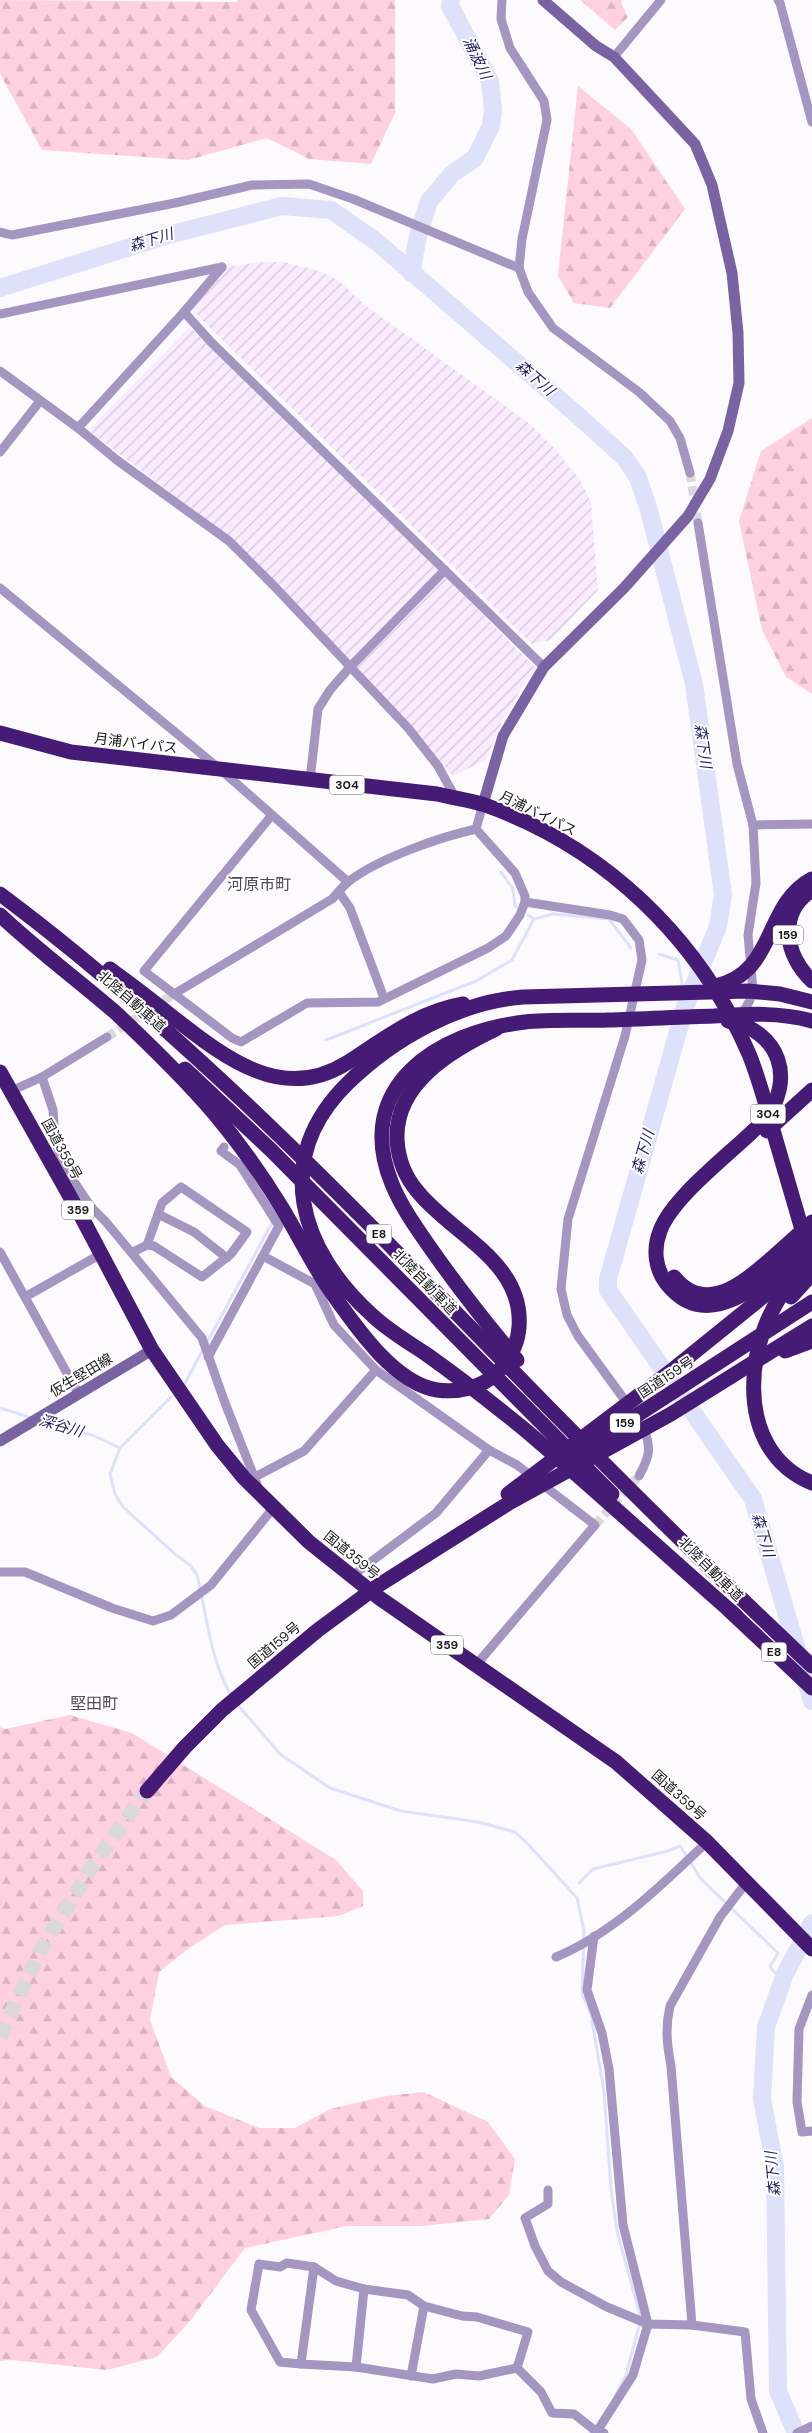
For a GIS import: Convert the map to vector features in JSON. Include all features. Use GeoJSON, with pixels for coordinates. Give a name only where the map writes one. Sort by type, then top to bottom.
{"type":"FeatureCollection","features":[{"type":"Feature","properties":{"kind":"highway","name":"月浦バイパス"},"geometry":{"type":"LineString","coordinates":[[0,733],[71,752],[437,794],[483,804],[540,829],[572,847],[624,885],[662,920],[685,946],[732,1018],[749,1055],[762,1092],[809,1238],[812,1263]]}},
{"type":"Feature","properties":{"kind":"highway"},"geometry":{"type":"LineString","coordinates":[[669,993],[731,982],[748,971],[765,946],[786,902],[798,888],[812,879]]}},
{"type":"Feature","properties":{"kind":"highway","name":"159"},"geometry":{"type":"LineString","coordinates":[[812,890],[794,909],[790,920],[788,940],[795,960],[812,981]]}},
{"type":"Feature","properties":{"kind":"highway"},"geometry":{"type":"LineString","coordinates":[[1,895],[96,959],[217,1051],[247,1068],[276,1077],[303,1078],[329,1072],[419,1018],[443,1008],[495,1000],[748,991],[796,997],[812,1002]]}},
{"type":"Feature","properties":{"kind":"highway","name":"北陸自動車道"},"geometry":{"type":"LineString","coordinates":[[1,895],[142,1008],[281,1135],[570,1430],[738,1597],[812,1666]]}},
{"type":"Feature","properties":{"kind":"highway"},"geometry":{"type":"LineString","coordinates":[[0,915],[115,1013],[214,1113],[255,1167],[282,1208],[325,1283],[360,1330],[399,1371],[415,1382],[434,1389],[459,1391],[472,1388],[492,1377],[500,1370],[513,1350],[519,1330],[516,1296],[496,1263],[419,1194],[403,1168],[398,1145],[400,1115],[407,1097],[423,1076],[466,1045],[496,1029]]}},
{"type":"Feature","properties":{"kind":"highway","name":"北陸自動車道"},"geometry":{"type":"LineString","coordinates":[[0,915],[128,1018],[272,1152],[736,1616],[812,1688]]}},
{"type":"Feature","properties":{"kind":"highway"},"geometry":{"type":"LineString","coordinates":[[495,1000],[462,1011],[407,1038],[373,1060],[333,1099],[311,1133],[306,1146],[301,1175],[308,1219],[334,1271],[372,1316],[502,1411],[736,1616]]}},
{"type":"Feature","properties":{"kind":"highway"},"geometry":{"type":"LineString","coordinates":[[716,1574],[689,1543],[587,1440],[515,1358],[436,1256],[400,1202],[392,1185],[383,1154],[382,1140],[386,1109],[398,1084],[416,1063],[439,1048],[496,1029],[526,1022],[763,1014],[794,1016],[812,1021]]}},
{"type":"Feature","properties":{"kind":"highway"},"geometry":{"type":"LineString","coordinates":[[671,1017],[719,1020],[741,1024],[760,1034],[772,1048],[782,1076],[778,1096],[770,1113],[746,1145]]}},
{"type":"Feature","properties":{"kind":"highway","name":"国道359号"},"geometry":{"type":"LineString","coordinates":[[0,1072],[84,1208],[101,1254],[152,1350],[217,1445],[244,1478],[308,1542],[378,1597],[616,1762],[707,1842],[812,1949]]}},
{"type":"Feature","properties":{"kind":"highway"},"geometry":{"type":"LineString","coordinates":[[806,1095],[681,1200],[664,1221],[657,1239],[656,1256],[664,1281],[677,1294],[693,1302],[712,1305],[722,1304],[742,1296],[752,1289],[809,1238]]}},
{"type":"Feature","properties":{"kind":"highway","name":"159"},"geometry":{"type":"LineString","coordinates":[[473,1522],[671,1371],[809,1238]]}},
{"type":"Feature","properties":{"kind":"highway"},"geometry":{"type":"LineString","coordinates":[[812,1263],[790,1283],[772,1310],[756,1353],[753,1383],[757,1414],[768,1442],[785,1465],[812,1482]]}},
{"type":"Feature","properties":{"kind":"highway"},"geometry":{"type":"LineString","coordinates":[[812,1274],[792,1296],[778,1319],[768,1346],[763,1382],[767,1414],[776,1438],[793,1459],[812,1472]]}},
{"type":"Feature","properties":{"kind":"highway","name":"国道159号"},"geometry":{"type":"LineString","coordinates":[[147,1790],[222,1710],[318,1630],[473,1522],[812,1302]]}},
{"type":"Feature","properties":{"kind":"highway","name":"国道159号"},"geometry":{"type":"LineString","coordinates":[[439,1546],[556,1476],[671,1414],[812,1326]]}},
{"type":"Feature","properties":{"kind":"highway","name":"159"},"geometry":{"type":"LineString","coordinates":[[556,1476],[592,1460],[674,1418],[788,1350],[812,1341]]}},
{"type":"Feature","properties":{"kind":"street"},"geometry":{"type":"LineString","coordinates":[[502,0],[501,19],[510,48],[544,101],[547,120],[522,239],[519,268],[528,292],[553,328],[639,392],[670,421],[680,438],[690,473]]}},
{"type":"Feature","properties":{"kind":"street"},"geometry":{"type":"LineString","coordinates":[[476,829],[503,736],[544,667],[693,520],[728,432],[739,383],[738,333],[732,273],[712,185],[695,144],[614,57],[596,46],[543,0]]}},
{"type":"Feature","properties":{"kind":"street"},"geometry":{"type":"LineString","coordinates":[[614,57],[661,0]]}},
{"type":"Feature","properties":{"kind":"street"},"geometry":{"type":"LineString","coordinates":[[778,0],[812,122]]}},
{"type":"Feature","properties":{"kind":"street"},"geometry":{"type":"LineString","coordinates":[[0,232],[12,235],[174,203],[252,185],[309,184],[438,233],[519,268]]}},
{"type":"Feature","properties":{"kind":"street"},"geometry":{"type":"LineString","coordinates":[[0,314],[222,267],[184,312],[78,428]]}},
{"type":"Feature","properties":{"kind":"street"},"geometry":{"type":"LineString","coordinates":[[184,312],[211,342],[544,667]]}},
{"type":"Feature","properties":{"kind":"street"},"geometry":{"type":"LineString","coordinates":[[0,371],[78,428],[118,461],[229,541],[351,666],[408,728],[438,766],[456,799]]}},
{"type":"Feature","properties":{"kind":"street"},"geometry":{"type":"LineString","coordinates":[[0,452],[40,401]]}},
{"type":"Feature","properties":{"kind":"street"},"geometry":{"type":"LineString","coordinates":[[693,520],[737,764],[752,825],[756,883],[748,935],[753,990],[745,1008],[732,1018]]}},
{"type":"Feature","properties":{"kind":"street"},"geometry":{"type":"LineString","coordinates":[[310,780],[318,709],[330,690],[445,570]]}},
{"type":"Feature","properties":{"kind":"street"},"geometry":{"type":"LineString","coordinates":[[0,588],[221,770],[348,882]]}},
{"type":"Feature","properties":{"kind":"street"},"geometry":{"type":"LineString","coordinates":[[272,815],[144,971],[232,1038],[241,1042],[308,1003],[378,1002],[488,948],[506,936],[514,926],[525,902],[515,873],[476,829]]}},
{"type":"Feature","properties":{"kind":"street"},"geometry":{"type":"LineString","coordinates":[[752,825],[812,824]]}},
{"type":"Feature","properties":{"kind":"street"},"geometry":{"type":"LineString","coordinates":[[174,994],[332,899],[348,882],[378,865],[444,836],[476,829]]}},
{"type":"Feature","properties":{"kind":"street"},"geometry":{"type":"LineString","coordinates":[[339,892],[350,908],[384,998]]}},
{"type":"Feature","properties":{"kind":"street"},"geometry":{"type":"LineString","coordinates":[[525,902],[610,915],[623,919],[639,940],[642,960],[625,1036],[568,1219],[561,1290],[567,1315],[578,1336],[643,1425],[650,1443],[649,1459],[639,1476]]}},
{"type":"Feature","properties":{"kind":"street"},"geometry":{"type":"LineString","coordinates":[[11,1091],[42,1077],[107,1036]]}},
{"type":"Feature","properties":{"kind":"street"},"geometry":{"type":"LineString","coordinates":[[0,1572],[25,1572],[112,1608],[153,1621],[171,1615],[208,1588],[274,1507],[253,1478],[202,1338],[133,1252],[84,1208],[64,1165],[55,1139],[53,1110],[42,1077]]}},
{"type":"Feature","properties":{"kind":"street"},"geometry":{"type":"LineString","coordinates":[[206,1350],[279,1226],[240,1165],[221,1151],[224,1147]]}},
{"type":"Feature","properties":{"kind":"street"},"geometry":{"type":"LineString","coordinates":[[133,1252],[147,1245],[154,1246],[202,1278],[227,1258],[247,1232],[181,1188],[162,1203],[147,1245]]}},
{"type":"Feature","properties":{"kind":"street"},"geometry":{"type":"LineString","coordinates":[[158,1214],[194,1232],[227,1258]]}},
{"type":"Feature","properties":{"kind":"street"},"geometry":{"type":"LineString","coordinates":[[0,1252],[78,1394]]}},
{"type":"Feature","properties":{"kind":"street"},"geometry":{"type":"LineString","coordinates":[[25,1297],[101,1254]]}},
{"type":"Feature","properties":{"kind":"street"},"geometry":{"type":"LineString","coordinates":[[263,1256],[315,1284],[334,1325],[376,1370],[490,1450],[517,1466],[595,1525],[476,1665]]}},
{"type":"Feature","properties":{"kind":"street","name":"仮生堅田線"},"geometry":{"type":"LineString","coordinates":[[0,1440],[152,1350]]}},
{"type":"Feature","properties":{"kind":"street"},"geometry":{"type":"LineString","coordinates":[[253,1478],[304,1451],[376,1370]]}},
{"type":"Feature","properties":{"kind":"street"},"geometry":{"type":"LineString","coordinates":[[352,1576],[436,1513],[490,1450]]}},
{"type":"Feature","properties":{"kind":"street"},"geometry":{"type":"LineString","coordinates":[[556,1958],[591,1938],[642,1904],[707,1842]]}},
{"type":"Feature","properties":{"kind":"street"},"geometry":{"type":"LineString","coordinates":[[692,2325],[666,2022],[670,2006],[720,1917],[746,1883]]}},
{"type":"Feature","properties":{"kind":"street"},"geometry":{"type":"LineString","coordinates":[[516,2368],[541,2392],[552,2413],[574,2414],[599,2433],[633,2375],[643,2322],[623,2225],[609,2069],[602,2033],[588,1990],[591,1938]]}},
{"type":"Feature","properties":{"kind":"street"},"geometry":{"type":"LineString","coordinates":[[812,1996],[799,2030],[796,2102],[802,2132],[812,2131]]}},
{"type":"Feature","properties":{"kind":"street"},"geometry":{"type":"LineString","coordinates":[[548,2190],[548,2204],[525,2218],[535,2246],[548,2271],[561,2282],[607,2307],[643,2322],[692,2325],[745,2332],[750,2399],[764,2433]]}},
{"type":"Feature","properties":{"kind":"street"},"geometry":{"type":"LineString","coordinates":[[287,2263],[314,2268],[336,2281],[364,2289],[408,2295],[424,2306],[462,2316],[478,2317],[528,2332],[516,2368],[479,2376],[456,2374],[433,2379],[356,2367],[280,2362],[251,2310],[259,2264],[280,2266],[287,2263]]}},
{"type":"Feature","properties":{"kind":"street"},"geometry":{"type":"LineString","coordinates":[[301,2364],[314,2268]]}},
{"type":"Feature","properties":{"kind":"street"},"geometry":{"type":"LineString","coordinates":[[356,2367],[364,2289]]}},
{"type":"Feature","properties":{"kind":"street"},"geometry":{"type":"LineString","coordinates":[[411,2376],[424,2306]]}},
{"type":"Feature","properties":{"kind":"street"},"geometry":{"type":"LineString","coordinates":[[797,2433],[812,2426]]}},
{"type":"Feature","properties":{"kind":"shaded area"},"geometry":{"type":"Polygon","coordinates":[[[260,262],[283,262],[319,271],[338,280],[366,306],[530,424],[555,449],[580,480],[591,503],[598,590],[551,640],[532,644],[191,309],[227,267],[260,262]]]}},
{"type":"Feature","properties":{"kind":"shaded area"},"geometry":{"type":"Polygon","coordinates":[[[190,327],[452,583],[536,669],[526,681],[502,721],[486,760],[453,776],[328,637],[238,544],[92,433],[91,427],[190,327]]]}},
{"type":"Feature","properties":{"kind":"green space"},"geometry":{"type":"Polygon","coordinates":[[[0,0],[237,2],[238,0],[395,0],[395,113],[371,164],[309,159],[267,138],[188,160],[42,150],[0,74],[0,0]]]}},
{"type":"Feature","properties":{"kind":"green space"},"geometry":{"type":"Polygon","coordinates":[[[580,0],[622,0],[621,3],[628,17],[615,30],[580,0]]]}},
{"type":"Feature","properties":{"kind":"green space"},"geometry":{"type":"Polygon","coordinates":[[[578,86],[631,129],[685,209],[610,308],[574,303],[558,276],[578,86]]]}},
{"type":"Feature","properties":{"kind":"green space"},"geometry":{"type":"Polygon","coordinates":[[[812,418],[812,694],[786,677],[762,630],[739,521],[761,451],[812,418]]]}},
{"type":"Feature","properties":{"kind":"green space"},"geometry":{"type":"Polygon","coordinates":[[[70,1715],[132,1733],[336,1860],[363,1891],[363,1906],[339,1916],[225,1925],[188,1949],[159,1972],[150,2020],[171,2077],[205,2106],[259,2128],[295,2128],[330,2109],[386,2096],[424,2092],[488,2122],[515,2159],[509,2195],[489,2219],[422,2226],[347,2226],[245,2248],[190,2321],[157,2357],[107,2370],[11,2360],[0,2361],[0,1727],[5,1729],[70,1715]]]}},
{"type":"Feature","properties":{"kind":"waterway","name":"涌波川"},"geometry":{"type":"LineString","coordinates":[[411,273],[418,236],[429,201],[452,174],[475,158],[491,126],[493,110],[490,81],[450,6],[451,0]]}},
{"type":"Feature","properties":{"kind":"waterway","name":"森下川"},"geometry":{"type":"LineString","coordinates":[[0,288],[168,235],[282,206],[331,210],[377,242],[574,412],[625,458],[638,478],[648,507],[694,684],[723,895],[718,926],[685,1007],[608,1279],[608,1290],[753,1499],[812,1701]]}},
{"type":"Feature","properties":{"kind":"waterway"},"geometry":{"type":"LineString","coordinates":[[501,872],[513,889],[515,906],[517,908]]}},
{"type":"Feature","properties":{"kind":"waterway"},"geometry":{"type":"LineString","coordinates":[[326,1040],[476,981],[512,960],[534,919],[553,914],[609,919],[631,948]]}},
{"type":"Feature","properties":{"kind":"waterway"},"geometry":{"type":"LineString","coordinates":[[528,915],[534,919]]}},
{"type":"Feature","properties":{"kind":"waterway"},"geometry":{"type":"LineString","coordinates":[[659,954],[678,960],[683,989]]}},
{"type":"Feature","properties":{"kind":"waterway","name":"森下川"},"geometry":{"type":"LineString","coordinates":[[684,998],[685,1007]]}},
{"type":"Feature","properties":{"kind":"waterway"},"geometry":{"type":"LineString","coordinates":[[185,1383],[273,1221]]}},
{"type":"Feature","properties":{"kind":"waterway"},"geometry":{"type":"LineString","coordinates":[[171,1397],[120,1448],[110,1474],[115,1494],[123,1507],[176,1555],[191,1566],[197,1575],[214,1653],[232,1697]]}},
{"type":"Feature","properties":{"kind":"waterway","name":"深谷川"},"geometry":{"type":"LineString","coordinates":[[0,1408],[32,1418]]}},
{"type":"Feature","properties":{"kind":"waterway","name":"深谷川"},"geometry":{"type":"LineString","coordinates":[[40,1421],[92,1435],[120,1448]]}},
{"type":"Feature","properties":{"kind":"waterway"},"geometry":{"type":"LineString","coordinates":[[237,1704],[280,1754],[330,1788],[401,1811],[478,1822],[515,1832],[577,1898],[584,1931],[582,1994],[591,2014],[604,2092],[611,2189],[617,2231],[641,2319],[626,2375],[616,2394]]}},
{"type":"Feature","properties":{"kind":"waterway"},"geometry":{"type":"LineString","coordinates":[[579,1883],[593,1869],[668,1851],[680,1846],[701,1879],[778,1953],[770,1967],[782,1981]]}},
{"type":"Feature","properties":{"kind":"waterway","name":"森下川"},"geometry":{"type":"LineString","coordinates":[[796,2433],[778,2391],[775,2167],[762,2099],[766,2027],[785,1974],[812,1923]]}},
{"type":"Feature","properties":{"kind":"tunnel"},"geometry":{"type":"LineString","coordinates":[[690,473],[698,523]]}},
{"type":"Feature","properties":{"kind":"tunnel"},"geometry":{"type":"LineString","coordinates":[[107,1037],[174,994]]}},
{"type":"Feature","properties":{"kind":"tunnel"},"geometry":{"type":"LineString","coordinates":[[595,1525],[639,1476]]}},
{"type":"Feature","properties":{"kind":"tunnel"},"geometry":{"type":"LineString","coordinates":[[0,2037],[40,1951],[93,1865],[147,1791]]}},
{"type":"Feature","properties":{"kind":"district","name":"河原市町"},"geometry":{"type":"Point","coordinates":[259,884]}},
{"type":"Feature","properties":{"kind":"district","name":"堅田町"},"geometry":{"type":"Point","coordinates":[94,1703]}}]}
